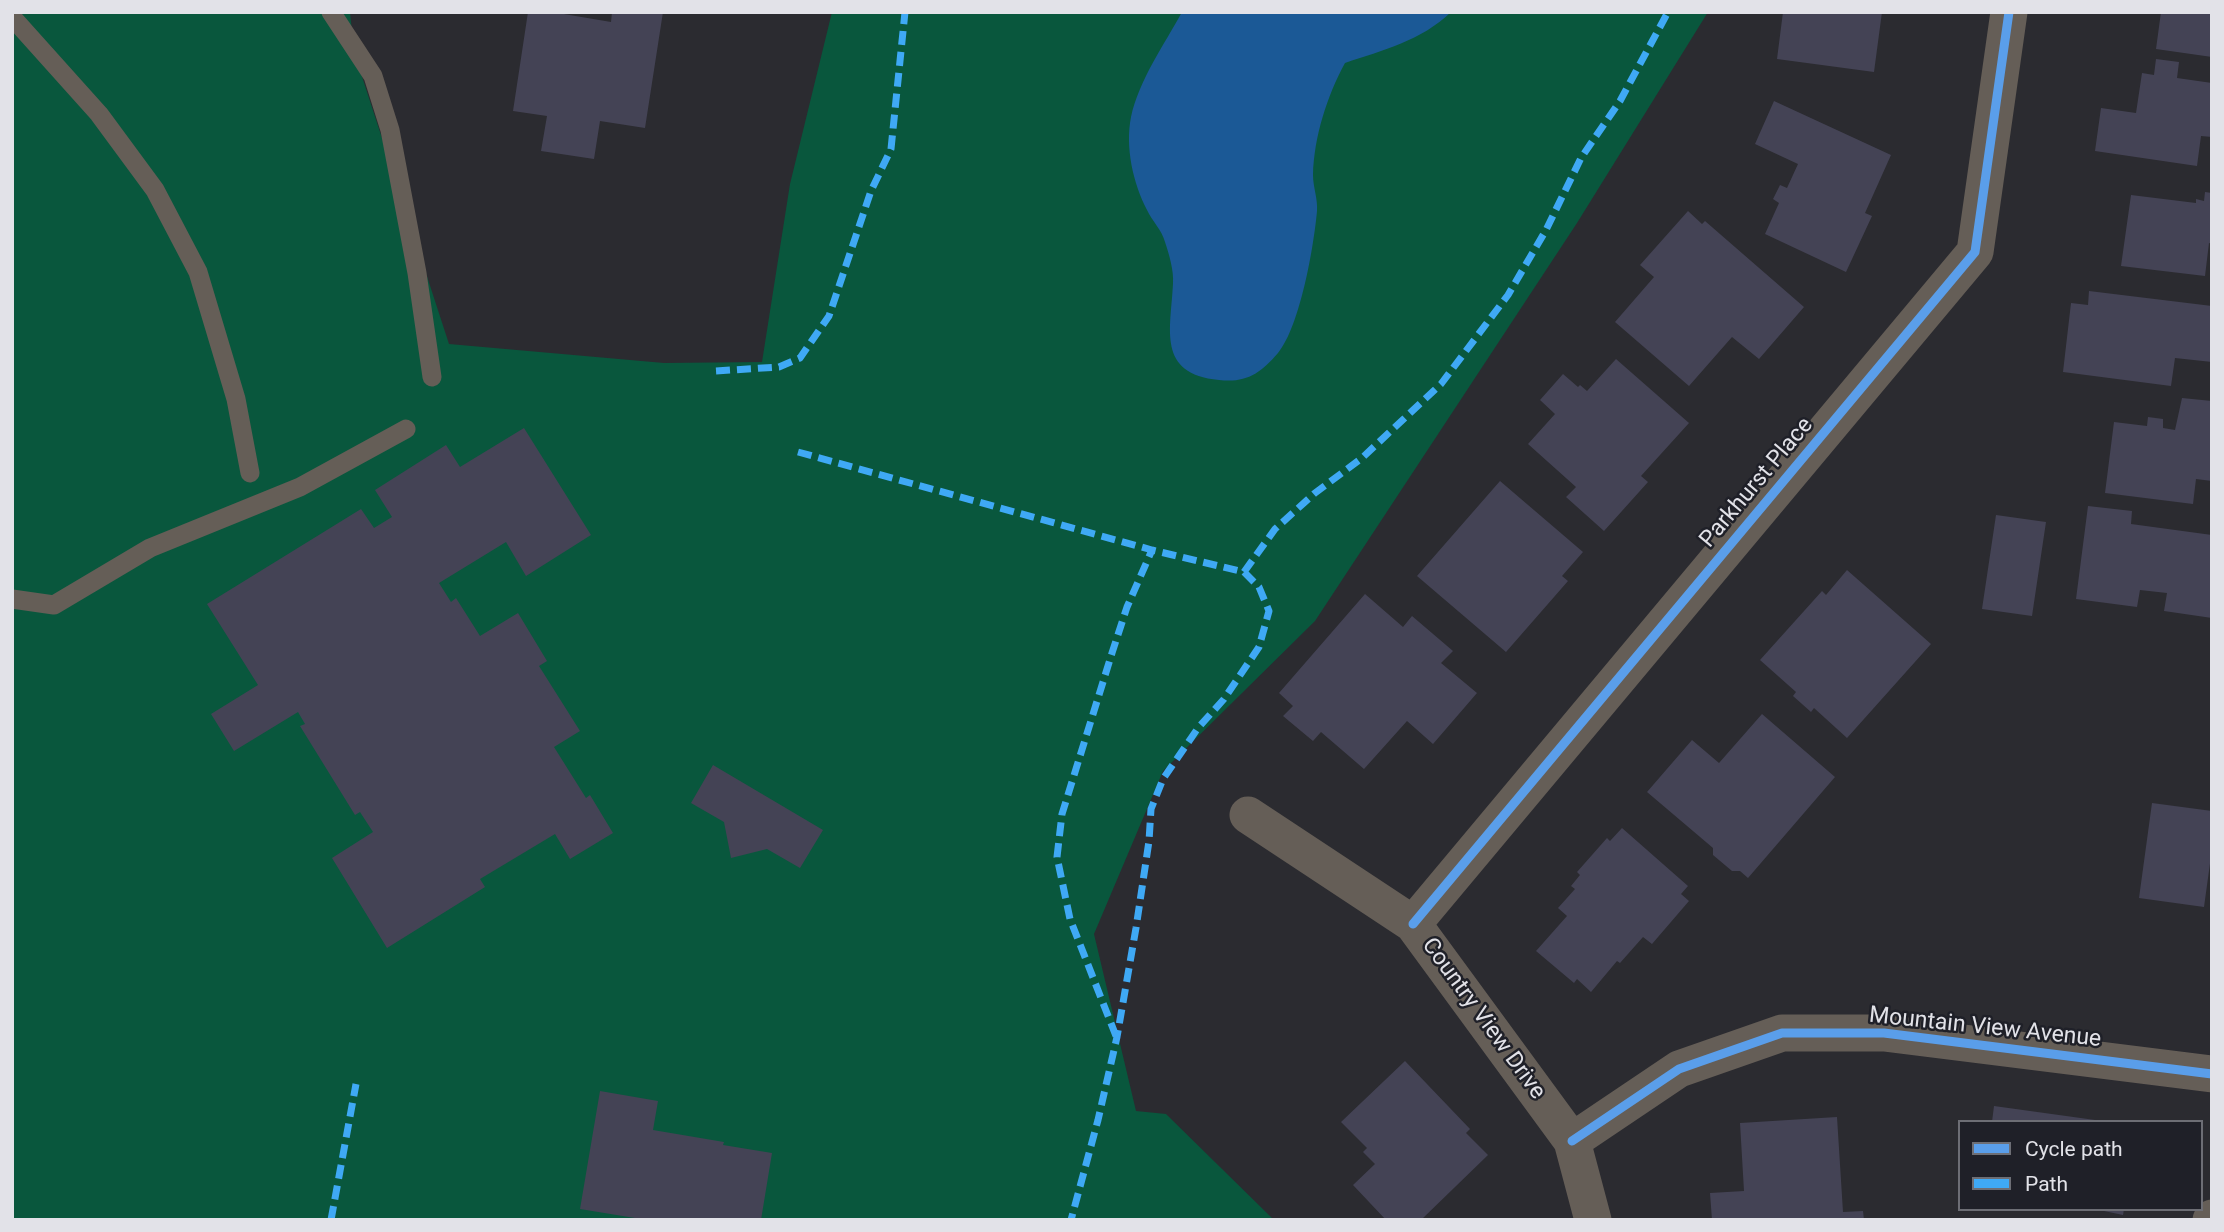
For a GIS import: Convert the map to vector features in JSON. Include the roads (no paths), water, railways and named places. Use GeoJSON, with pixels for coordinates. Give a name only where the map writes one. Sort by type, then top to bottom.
{"type":"FeatureCollection","features":[{"type":"Feature","properties":{"kind":"street","name":"Parkhurst Place"},"geometry":{"type":"LineString","coordinates":[[1413,924],[1975,252],[2009,12]]}},
{"type":"Feature","properties":{"kind":"street","name":"Country View Drive"},"geometry":{"type":"LineString","coordinates":[[1248,815],[1413,924],[1572,1141],[1593,1220]]}},
{"type":"Feature","properties":{"kind":"street","name":"Mountain View Avenue"},"geometry":{"type":"LineString","coordinates":[[1572,1141],[1679,1069],[1782,1033],[1884,1032],[2212,1074]]}},
{"type":"Feature","properties":{"kind":"lane"},"geometry":{"type":"LineString","coordinates":[[331,12],[373,76],[390,130],[417,273],[432,377]]}},
{"type":"Feature","properties":{"kind":"lane"},"geometry":{"type":"LineString","coordinates":[[12,17],[99,114],[162,201],[198,272],[236,399],[250,473]]}},
{"type":"Feature","properties":{"kind":"lane"},"geometry":{"type":"LineString","coordinates":[[12,598],[54,605],[150,548],[300,487],[406,429]]}},
{"type":"Feature","properties":{"kind":"water"},"geometry":{"type":"Polygon","coordinates":[[[1182,12],[1451,12],[1414,37],[1345,63],[1327,103],[1316,146],[1313,175],[1317,206],[1315,226],[1305,285],[1293,325],[1278,353],[1259,372],[1237,380],[1199,376],[1185,369],[1176,359],[1170,332],[1173,278],[1171,262],[1164,238],[1142,199],[1132,165],[1129,129],[1135,103],[1153,63],[1182,12]]]}}]}
